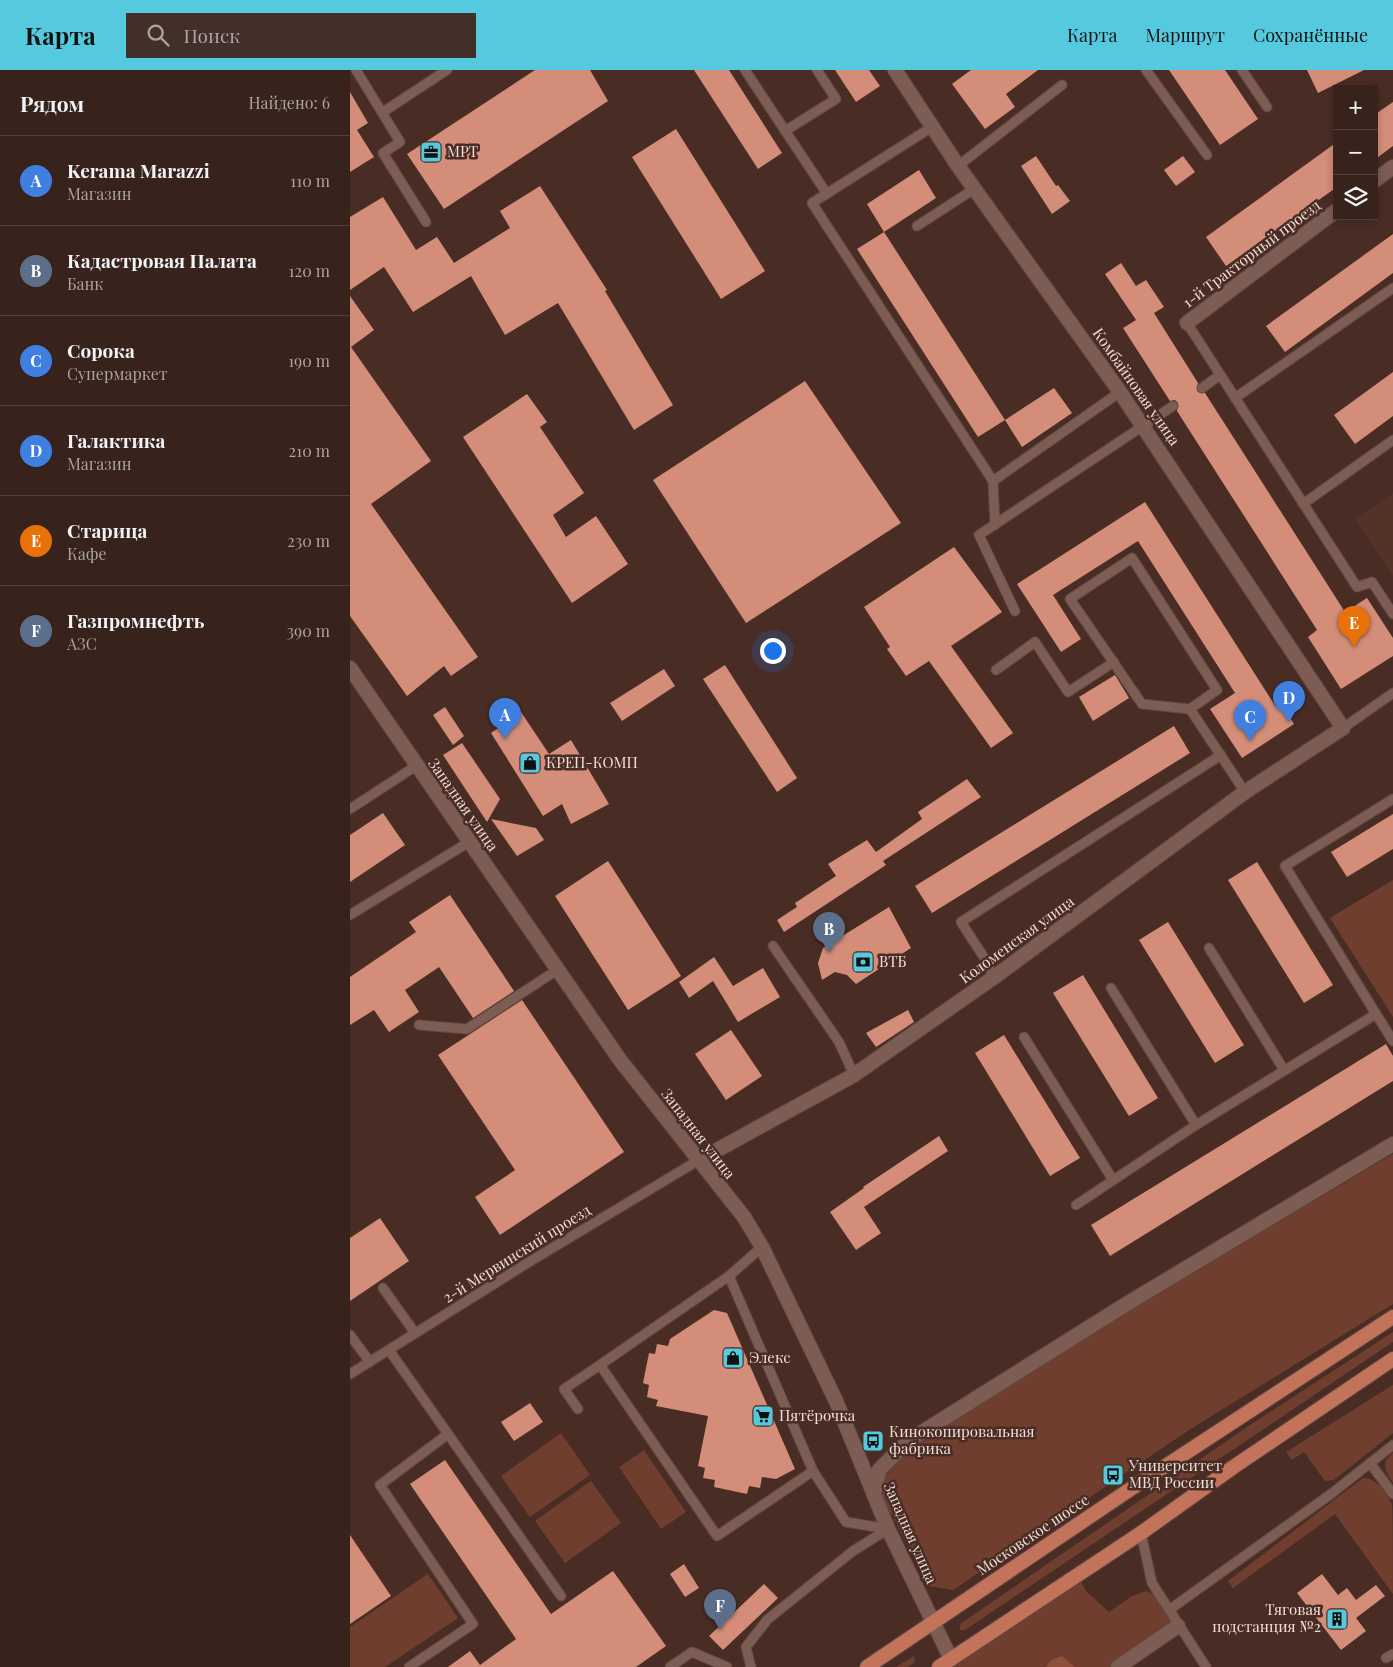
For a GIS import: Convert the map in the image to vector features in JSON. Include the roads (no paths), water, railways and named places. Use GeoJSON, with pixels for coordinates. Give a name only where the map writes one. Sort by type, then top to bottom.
{"type":"FeatureCollection","features":[{"type":"Feature","properties":{"kind":"main road","name":"Московское шоссе"},"geometry":{"type":"LineString","coordinates":[[867,1667],[1126,1492],[1393,1317]]}},
{"type":"Feature","properties":{"kind":"main road"},"geometry":{"type":"LineString","coordinates":[[938,1667],[1141,1533],[1232,1468],[1393,1359]]}},
{"type":"Feature","properties":{"kind":"street","name":"Комбайновая улица"},"geometry":{"type":"LineString","coordinates":[[895,70],[974,189],[1120,392],[1343,728]]}},
{"type":"Feature","properties":{"kind":"street"},"geometry":{"type":"LineString","coordinates":[[1378,178],[1393,167]]}},
{"type":"Feature","properties":{"kind":"street","name":"1-й Тракторный проезд"},"geometry":{"type":"LineString","coordinates":[[1187,323],[1333,213]]}},
{"type":"Feature","properties":{"kind":"street","name":"Западная улица"},"geometry":{"type":"LineString","coordinates":[[350,668],[620,1060],[744,1217],[762,1246],[836,1400],[888,1529],[950,1659]]}},
{"type":"Feature","properties":{"kind":"street","name":"Коломенская улица"},"geometry":{"type":"LineString","coordinates":[[699,1160],[854,1075],[993,978],[1245,792],[1343,728]]}},
{"type":"Feature","properties":{"kind":"street"},"geometry":{"type":"LineString","coordinates":[[874,1494],[879,1470],[908,1441],[1128,1303],[1393,1144]]}},
{"type":"Feature","properties":{"kind":"street"},"geometry":{"type":"LineString","coordinates":[[1118,1667],[1178,1626]]}},
{"type":"Feature","properties":{"kind":"lane"},"geometry":{"type":"LineString","coordinates":[[356,70],[400,142],[383,153],[426,222]]}},
{"type":"Feature","properties":{"kind":"lane"},"geometry":{"type":"LineString","coordinates":[[383,112],[447,70]]}},
{"type":"Feature","properties":{"kind":"lane"},"geometry":{"type":"LineString","coordinates":[[745,70],[827,194]]}},
{"type":"Feature","properties":{"kind":"lane"},"geometry":{"type":"LineString","coordinates":[[785,131],[836,99],[817,70]]}},
{"type":"Feature","properties":{"kind":"lane"},"geometry":{"type":"LineString","coordinates":[[1146,70],[1207,155]]}},
{"type":"Feature","properties":{"kind":"lane"},"geometry":{"type":"LineString","coordinates":[[1242,70],[1267,107]]}},
{"type":"Feature","properties":{"kind":"lane"},"geometry":{"type":"LineString","coordinates":[[958,166],[1062,85]]}},
{"type":"Feature","properties":{"kind":"lane"},"geometry":{"type":"LineString","coordinates":[[932,127],[812,203],[992,481],[995,525]]}},
{"type":"Feature","properties":{"kind":"lane"},"geometry":{"type":"LineString","coordinates":[[917,226],[974,189]]}},
{"type":"Feature","properties":{"kind":"lane"},"geometry":{"type":"LineString","coordinates":[[1235,398],[1393,288]]}},
{"type":"Feature","properties":{"kind":"lane"},"geometry":{"type":"LineString","coordinates":[[1187,323],[1357,587],[1372,582],[1393,614]]}},
{"type":"Feature","properties":{"kind":"lane"},"geometry":{"type":"LineString","coordinates":[[1202,388],[1220,375]]}},
{"type":"Feature","properties":{"kind":"lane"},"geometry":{"type":"LineString","coordinates":[[992,481],[1120,392]]}},
{"type":"Feature","properties":{"kind":"lane"},"geometry":{"type":"LineString","coordinates":[[1015,611],[979,535],[1144,428],[1173,406]]}},
{"type":"Feature","properties":{"kind":"lane"},"geometry":{"type":"LineString","coordinates":[[1303,504],[1393,440]]}},
{"type":"Feature","properties":{"kind":"lane"},"geometry":{"type":"LineString","coordinates":[[1132,558],[1217,690],[1190,708],[1142,704],[1114,662],[1070,599],[1132,558]]}},
{"type":"Feature","properties":{"kind":"lane"},"geometry":{"type":"LineString","coordinates":[[996,670],[1035,642],[1068,692],[1114,662]]}},
{"type":"Feature","properties":{"kind":"lane"},"geometry":{"type":"LineString","coordinates":[[1343,728],[1393,693]]}},
{"type":"Feature","properties":{"kind":"lane"},"geometry":{"type":"LineString","coordinates":[[1190,708],[1245,792]]}},
{"type":"Feature","properties":{"kind":"lane"},"geometry":{"type":"LineString","coordinates":[[993,978],[987,962],[961,922],[1221,755]]}},
{"type":"Feature","properties":{"kind":"lane"},"geometry":{"type":"LineString","coordinates":[[350,809],[416,766]]}},
{"type":"Feature","properties":{"kind":"lane"},"geometry":{"type":"LineString","coordinates":[[1393,799],[1285,866],[1393,1041]]}},
{"type":"Feature","properties":{"kind":"lane"},"geometry":{"type":"LineString","coordinates":[[350,915],[469,842]]}},
{"type":"Feature","properties":{"kind":"lane"},"geometry":{"type":"LineString","coordinates":[[773,946],[838,1042],[854,1075]]}},
{"type":"Feature","properties":{"kind":"lane"},"geometry":{"type":"LineString","coordinates":[[1210,948],[1284,1070]]}},
{"type":"Feature","properties":{"kind":"lane"},"geometry":{"type":"LineString","coordinates":[[418,1025],[467,1029],[557,970]]}},
{"type":"Feature","properties":{"kind":"lane"},"geometry":{"type":"LineString","coordinates":[[1111,988],[1196,1125]]}},
{"type":"Feature","properties":{"kind":"lane"},"geometry":{"type":"LineString","coordinates":[[1076,1205],[1196,1125],[1376,1014]]}},
{"type":"Feature","properties":{"kind":"lane"},"geometry":{"type":"LineString","coordinates":[[1024,1037],[1113,1180]]}},
{"type":"Feature","properties":{"kind":"lane","name":"2-й Мервинский проезд"},"geometry":{"type":"LineString","coordinates":[[350,1374],[529,1262],[699,1160]]}},
{"type":"Feature","properties":{"kind":"lane"},"geometry":{"type":"LineString","coordinates":[[578,1409],[564,1389],[730,1276],[762,1246]]}},
{"type":"Feature","properties":{"kind":"lane"},"geometry":{"type":"LineString","coordinates":[[730,1276],[813,1470],[846,1522],[888,1529]]}},
{"type":"Feature","properties":{"kind":"lane"},"geometry":{"type":"LineString","coordinates":[[384,1288],[416,1333]]}},
{"type":"Feature","properties":{"kind":"lane"},"geometry":{"type":"LineString","coordinates":[[350,1335],[370,1362]]}},
{"type":"Feature","properties":{"kind":"lane"},"geometry":{"type":"LineString","coordinates":[[389,1350],[561,1596]]}},
{"type":"Feature","properties":{"kind":"lane"},"geometry":{"type":"LineString","coordinates":[[600,1365],[717,1536],[813,1470]]}},
{"type":"Feature","properties":{"kind":"lane"},"geometry":{"type":"LineString","coordinates":[[409,1667],[474,1624],[380,1485],[448,1434]]}},
{"type":"Feature","properties":{"kind":"lane"},"geometry":{"type":"LineString","coordinates":[[1169,1610],[1331,1494],[1393,1445]]}},
{"type":"Feature","properties":{"kind":"lane"},"geometry":{"type":"LineString","coordinates":[[1370,1462],[1393,1494]]}},
{"type":"Feature","properties":{"kind":"lane"},"geometry":{"type":"LineString","coordinates":[[752,1667],[746,1648],[768,1619],[852,1551],[888,1529]]}},
{"type":"Feature","properties":{"kind":"lane"},"geometry":{"type":"LineString","coordinates":[[1141,1533],[1152,1583],[1206,1667]]}},
{"type":"Feature","properties":{"kind":"lane"},"geometry":{"type":"LineString","coordinates":[[670,1667],[692,1652],[727,1667]]}},
{"type":"Feature","properties":{"kind":"place","name":"МРТ"},"geometry":{"type":"Point","coordinates":[431,152]}},
{"type":"Feature","properties":{"kind":"place","name":"Старица"},"geometry":{"type":"Point","coordinates":[1354,647]}},
{"type":"Feature","properties":{"kind":"place","name":"Галактика"},"geometry":{"type":"Point","coordinates":[1289,722]}},
{"type":"Feature","properties":{"kind":"place","name":"Kerama Marazzi"},"geometry":{"type":"Point","coordinates":[505,739]}},
{"type":"Feature","properties":{"kind":"place","name":"Сорока"},"geometry":{"type":"Point","coordinates":[1250,741]}},
{"type":"Feature","properties":{"kind":"place","name":"КРЕП-КОМП"},"geometry":{"type":"Point","coordinates":[530,763]}},
{"type":"Feature","properties":{"kind":"place","name":"Кадастровая Палата"},"geometry":{"type":"Point","coordinates":[829,953]}},
{"type":"Feature","properties":{"kind":"place","name":"ВТБ"},"geometry":{"type":"Point","coordinates":[863,962]}},
{"type":"Feature","properties":{"kind":"place","name":"Элекс"},"geometry":{"type":"Point","coordinates":[733,1358]}},
{"type":"Feature","properties":{"kind":"place","name":"Пятёрочка"},"geometry":{"type":"Point","coordinates":[763,1416]}},
{"type":"Feature","properties":{"kind":"place","name":"Кинокопировальная фабрика"},"geometry":{"type":"Point","coordinates":[873,1441]}},
{"type":"Feature","properties":{"kind":"place","name":"Университет МВД России"},"geometry":{"type":"Point","coordinates":[1113,1475]}},
{"type":"Feature","properties":{"kind":"place","name":"Тяговая подстанция №2"},"geometry":{"type":"Point","coordinates":[1337,1619]}},
{"type":"Feature","properties":{"kind":"place","name":"Газпромнефть"},"geometry":{"type":"Point","coordinates":[720,1630]}}]}
